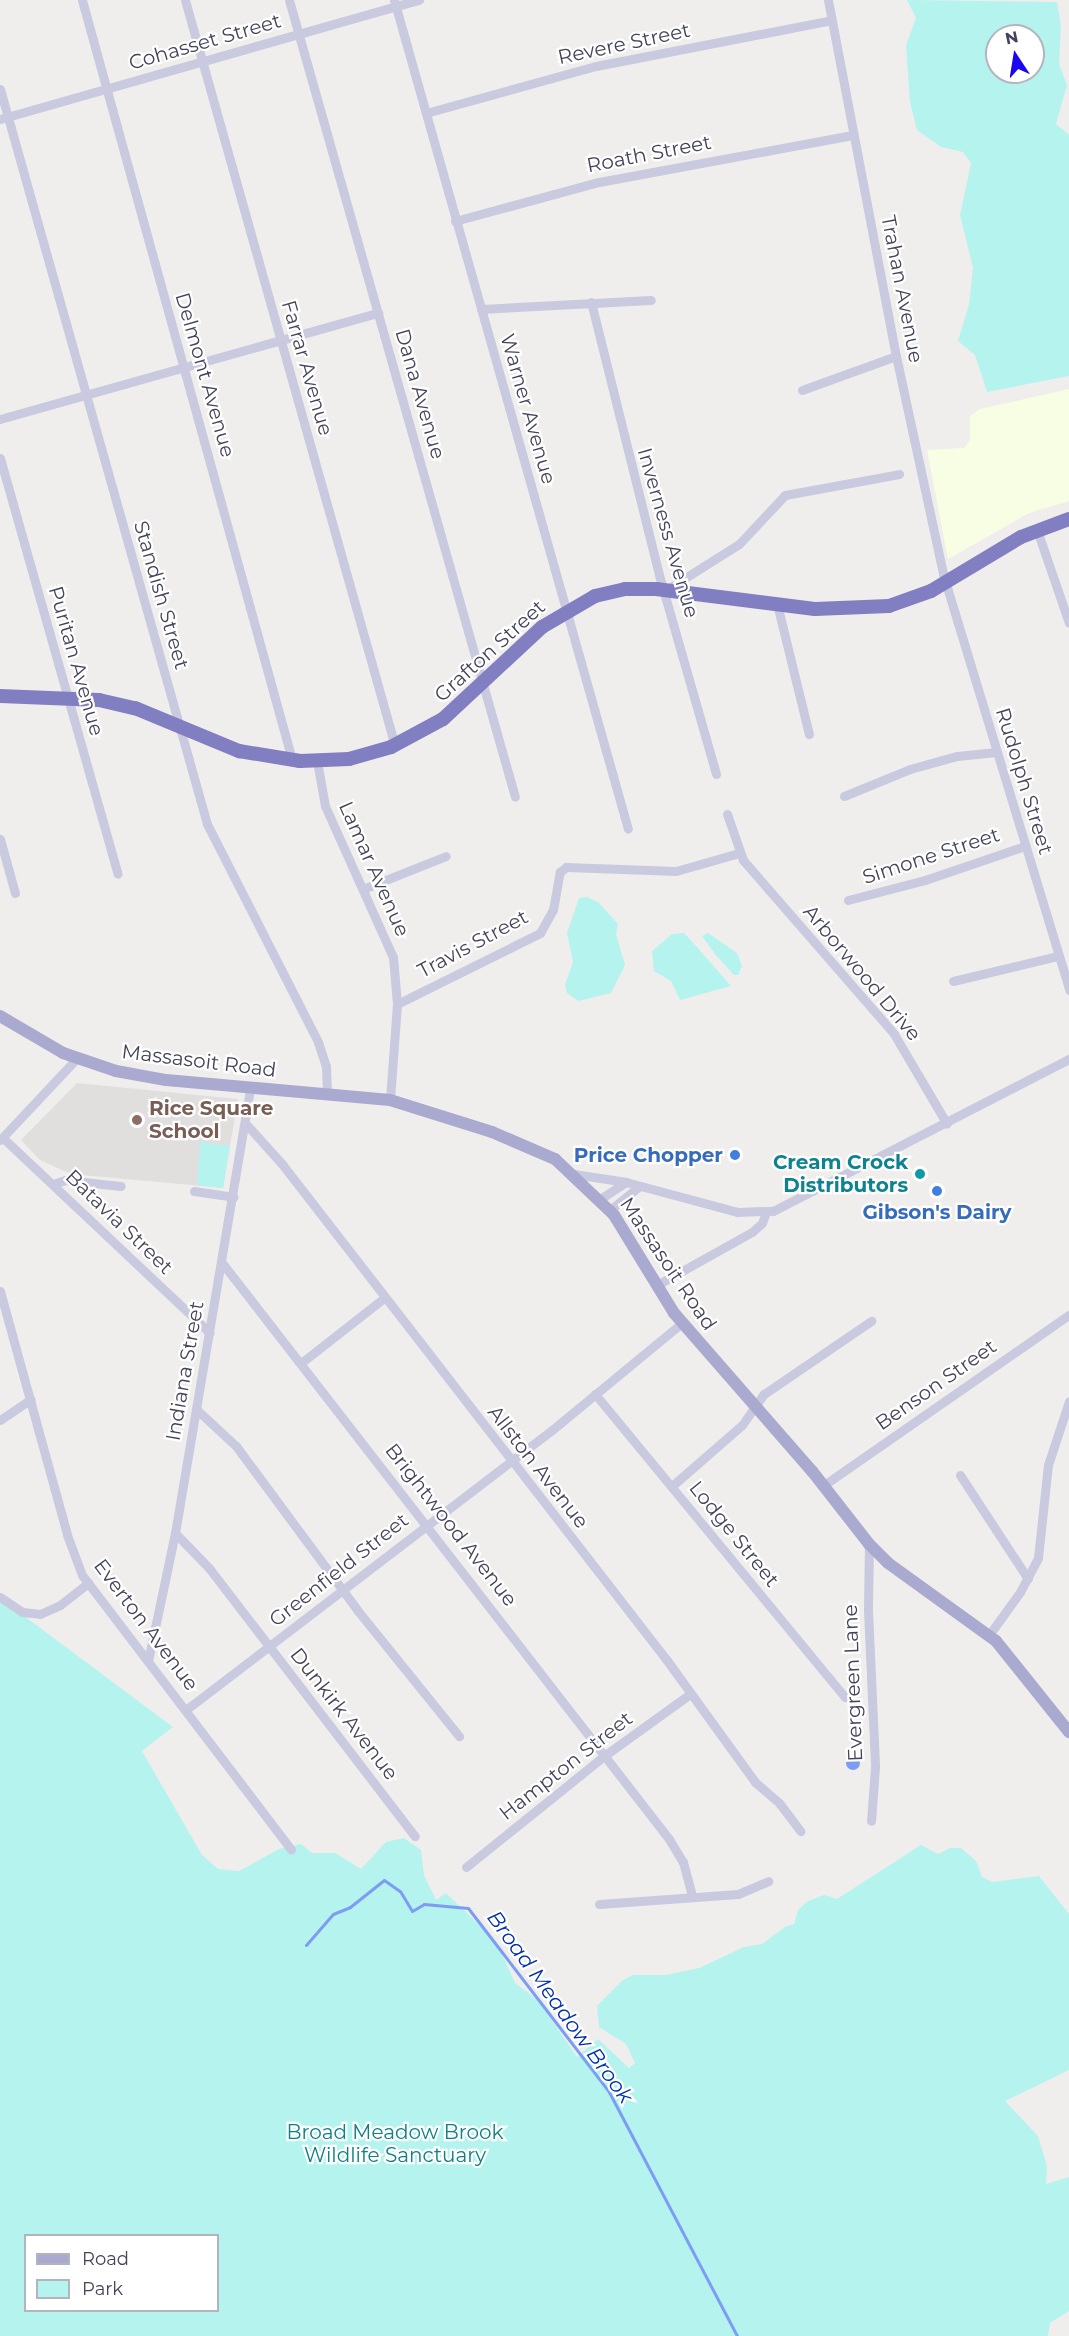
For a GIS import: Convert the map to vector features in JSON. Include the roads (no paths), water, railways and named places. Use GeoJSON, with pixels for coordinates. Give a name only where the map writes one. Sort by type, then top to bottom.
{"type":"FeatureCollection","features":[{"type":"Feature","properties":{"kind":"highway","name":"Grafton Street"},"geometry":{"type":"LineString","coordinates":[[0,696],[67,697],[129,706],[239,751],[292,760],[317,761],[365,756],[395,746],[443,719],[542,627],[567,609],[610,591],[666,590],[831,610],[876,608],[902,603],[945,583],[1000,547],[1037,530],[1069,519]]}},
{"type":"Feature","properties":{"kind":"main road","name":"Massasoit Road"},"geometry":{"type":"LineString","coordinates":[[0,1016],[76,1059],[148,1078],[390,1100],[508,1138],[544,1154],[574,1174],[610,1210],[682,1323],[824,1485],[869,1544],[888,1563],[989,1635],[1011,1656],[1069,1732]]}},
{"type":"Feature","properties":{"kind":"street","name":"Delmont Avenue"},"geometry":{"type":"LineString","coordinates":[[82,0],[292,760]]}},
{"type":"Feature","properties":{"kind":"street","name":"Farrar Avenue"},"geometry":{"type":"LineString","coordinates":[[185,0],[395,746]]}},
{"type":"Feature","properties":{"kind":"street","name":"Dana Avenue"},"geometry":{"type":"LineString","coordinates":[[289,0],[515,797]]}},
{"type":"Feature","properties":{"kind":"street","name":"Cohasset Street"},"geometry":{"type":"LineString","coordinates":[[4,118],[299,34],[395,3],[419,0]]}},
{"type":"Feature","properties":{"kind":"street","name":"Trahan Avenue"},"geometry":{"type":"LineString","coordinates":[[828,0],[896,356],[945,583]]}},
{"type":"Feature","properties":{"kind":"street","name":"Warner Avenue"},"geometry":{"type":"LineString","coordinates":[[395,3],[628,829]]}},
{"type":"Feature","properties":{"kind":"street","name":"Revere Street"},"geometry":{"type":"LineString","coordinates":[[426,113],[596,66],[832,20]]}},
{"type":"Feature","properties":{"kind":"street","name":"Standish Street"},"geometry":{"type":"LineString","coordinates":[[0,89],[4,118],[86,394],[209,830],[318,1042],[326,1066],[327,1093]]}},
{"type":"Feature","properties":{"kind":"street","name":"Roath Street"},"geometry":{"type":"LineString","coordinates":[[455,221],[599,182],[853,135]]}},
{"type":"Feature","properties":{"kind":"street"},"geometry":{"type":"LineString","coordinates":[[481,309],[651,300]]}},
{"type":"Feature","properties":{"kind":"street","name":"Inverness Avenue"},"geometry":{"type":"LineString","coordinates":[[591,302],[618,420],[716,774]]}},
{"type":"Feature","properties":{"kind":"street"},"geometry":{"type":"LineString","coordinates":[[0,419],[281,338],[378,313]]}},
{"type":"Feature","properties":{"kind":"street"},"geometry":{"type":"LineString","coordinates":[[802,390],[896,356]]}},
{"type":"Feature","properties":{"kind":"street","name":"Puritan Avenue"},"geometry":{"type":"LineString","coordinates":[[0,458],[118,874]]}},
{"type":"Feature","properties":{"kind":"street"},"geometry":{"type":"LineString","coordinates":[[666,590],[739,544],[785,495],[899,474]]}},
{"type":"Feature","properties":{"kind":"street"},"geometry":{"type":"LineString","coordinates":[[1037,530],[1069,623]]}},
{"type":"Feature","properties":{"kind":"street","name":"Rudolph Street"},"geometry":{"type":"LineString","coordinates":[[945,583],[1069,990]]}},
{"type":"Feature","properties":{"kind":"street"},"geometry":{"type":"LineString","coordinates":[[777,604],[809,734]]}},
{"type":"Feature","properties":{"kind":"street"},"geometry":{"type":"LineString","coordinates":[[844,796],[910,769],[957,756],[998,752]]}},
{"type":"Feature","properties":{"kind":"street","name":"Lamar Avenue"},"geometry":{"type":"LineString","coordinates":[[317,761],[325,806],[390,948],[397,1004],[390,1100]]}},
{"type":"Feature","properties":{"kind":"street"},"geometry":{"type":"LineString","coordinates":[[727,814],[739,853]]}},
{"type":"Feature","properties":{"kind":"street"},"geometry":{"type":"LineString","coordinates":[[0,839],[15,893]]}},
{"type":"Feature","properties":{"kind":"street","name":"Simone Street"},"geometry":{"type":"LineString","coordinates":[[848,900],[925,880],[1025,846]]}},
{"type":"Feature","properties":{"kind":"street","name":"Travis Street"},"geometry":{"type":"LineString","coordinates":[[397,1004],[540,933],[553,910],[560,872],[566,867],[676,871],[739,853]]}},
{"type":"Feature","properties":{"kind":"street","name":"Arborwood Drive"},"geometry":{"type":"LineString","coordinates":[[739,853],[894,1034],[947,1124]]}},
{"type":"Feature","properties":{"kind":"street"},"geometry":{"type":"LineString","coordinates":[[363,889],[446,856]]}},
{"type":"Feature","properties":{"kind":"street"},"geometry":{"type":"LineString","coordinates":[[953,981],[1058,956]]}},
{"type":"Feature","properties":{"kind":"street"},"geometry":{"type":"LineString","coordinates":[[1,1139],[76,1059]]}},
{"type":"Feature","properties":{"kind":"street"},"geometry":{"type":"LineString","coordinates":[[574,1174],[626,1182],[724,1209],[766,1212],[799,1200],[1069,1059]]}},
{"type":"Feature","properties":{"kind":"street","name":"Indiana Street"},"geometry":{"type":"LineString","coordinates":[[148,1661],[175,1533],[223,1264],[251,1086]]}},
{"type":"Feature","properties":{"kind":"street","name":"Allston Avenue"},"geometry":{"type":"LineString","coordinates":[[246,1124],[282,1164],[690,1694],[755,1782],[780,1804],[800,1832]]}},
{"type":"Feature","properties":{"kind":"street","name":"Batavia Street"},"geometry":{"type":"LineString","coordinates":[[1,1139],[53,1184],[210,1333]]}},
{"type":"Feature","properties":{"kind":"street"},"geometry":{"type":"LineString","coordinates":[[53,1184],[65,1180],[121,1186]]}},
{"type":"Feature","properties":{"kind":"street"},"geometry":{"type":"LineString","coordinates":[[600,1199],[626,1182]]}},
{"type":"Feature","properties":{"kind":"street"},"geometry":{"type":"LineString","coordinates":[[610,1210],[638,1187]]}},
{"type":"Feature","properties":{"kind":"street"},"geometry":{"type":"LineString","coordinates":[[194,1191],[234,1197]]}},
{"type":"Feature","properties":{"kind":"street"},"geometry":{"type":"LineString","coordinates":[[657,1285],[752,1232],[762,1223],[766,1212]]}},
{"type":"Feature","properties":{"kind":"street","name":"Brightwood Avenue"},"geometry":{"type":"LineString","coordinates":[[223,1264],[648,1810],[678,1851],[692,1896]]}},
{"type":"Feature","properties":{"kind":"street","name":"Everton Avenue"},"geometry":{"type":"LineString","coordinates":[[0,1291],[67,1535],[88,1583],[187,1709],[291,1849]]}},
{"type":"Feature","properties":{"kind":"street"},"geometry":{"type":"LineString","coordinates":[[301,1363],[384,1298]]}},
{"type":"Feature","properties":{"kind":"street","name":"Benson Street"},"geometry":{"type":"LineString","coordinates":[[824,1485],[1069,1315]]}},
{"type":"Feature","properties":{"kind":"street"},"geometry":{"type":"LineString","coordinates":[[672,1486],[742,1425],[764,1394],[871,1321]]}},
{"type":"Feature","properties":{"kind":"street","name":"Greenfield Street"},"geometry":{"type":"LineString","coordinates":[[187,1709],[428,1525],[682,1323]]}},
{"type":"Feature","properties":{"kind":"street","name":"Lodge Street"},"geometry":{"type":"LineString","coordinates":[[595,1394],[845,1697]]}},
{"type":"Feature","properties":{"kind":"street"},"geometry":{"type":"LineString","coordinates":[[0,1420],[31,1399]]}},
{"type":"Feature","properties":{"kind":"street"},"geometry":{"type":"LineString","coordinates":[[989,1635],[1028,1579],[1041,1549],[1048,1465],[1069,1401]]}},
{"type":"Feature","properties":{"kind":"street"},"geometry":{"type":"LineString","coordinates":[[196,1409],[236,1446],[343,1591],[459,1736]]}},
{"type":"Feature","properties":{"kind":"street"},"geometry":{"type":"LineString","coordinates":[[1062,1424],[1069,1434]]}},
{"type":"Feature","properties":{"kind":"street"},"geometry":{"type":"LineString","coordinates":[[960,1475],[1028,1579]]}},
{"type":"Feature","properties":{"kind":"street","name":"Dunkirk Avenue"},"geometry":{"type":"LineString","coordinates":[[175,1533],[199,1556],[415,1836]]}},
{"type":"Feature","properties":{"kind":"street","name":"Evergreen Lane"},"geometry":{"type":"LineString","coordinates":[[869,1544],[868,1623],[875,1767],[871,1821]]}},
{"type":"Feature","properties":{"kind":"street"},"geometry":{"type":"LineString","coordinates":[[0,1597],[22,1612],[40,1614],[60,1605],[88,1583]]}},
{"type":"Feature","properties":{"kind":"street","name":"Hampton Street"},"geometry":{"type":"LineString","coordinates":[[466,1867],[604,1756],[690,1694]]}},
{"type":"Feature","properties":{"kind":"street"},"geometry":{"type":"LineString","coordinates":[[599,1904],[738,1894],[768,1881]]}},
{"type":"Feature","properties":{"kind":"water"},"geometry":{"type":"Polygon","coordinates":[[[853,1756],[858,1758],[860,1763],[858,1768],[853,1770],[848,1768],[846,1763],[848,1758],[853,1756]]]}},
{"type":"Feature","properties":{"kind":"waterway","name":"Broad Meadow Brook"},"geometry":{"type":"LineString","coordinates":[[306,1945],[333,1914],[350,1907],[384,1880],[400,1891],[412,1911],[424,1904],[468,1908],[609,2092],[737,2336]]}},
{"type":"Feature","properties":{"kind":"place","name":"Rice Square School"},"geometry":{"type":"Point","coordinates":[137,1120]}},
{"type":"Feature","properties":{"kind":"place","name":"Price Chopper"},"geometry":{"type":"Point","coordinates":[735,1155]}},
{"type":"Feature","properties":{"kind":"place","name":"Cream Crock Distributors"},"geometry":{"type":"Point","coordinates":[920,1174]}},
{"type":"Feature","properties":{"kind":"place","name":"Gibson's Dairy"},"geometry":{"type":"Point","coordinates":[937,1191]}},
{"type":"Feature","properties":{"kind":"park label","name":"Broad Meadow Brook Wildlife Sanctuary"},"geometry":{"type":"Point","coordinates":[395,2144]}}]}
